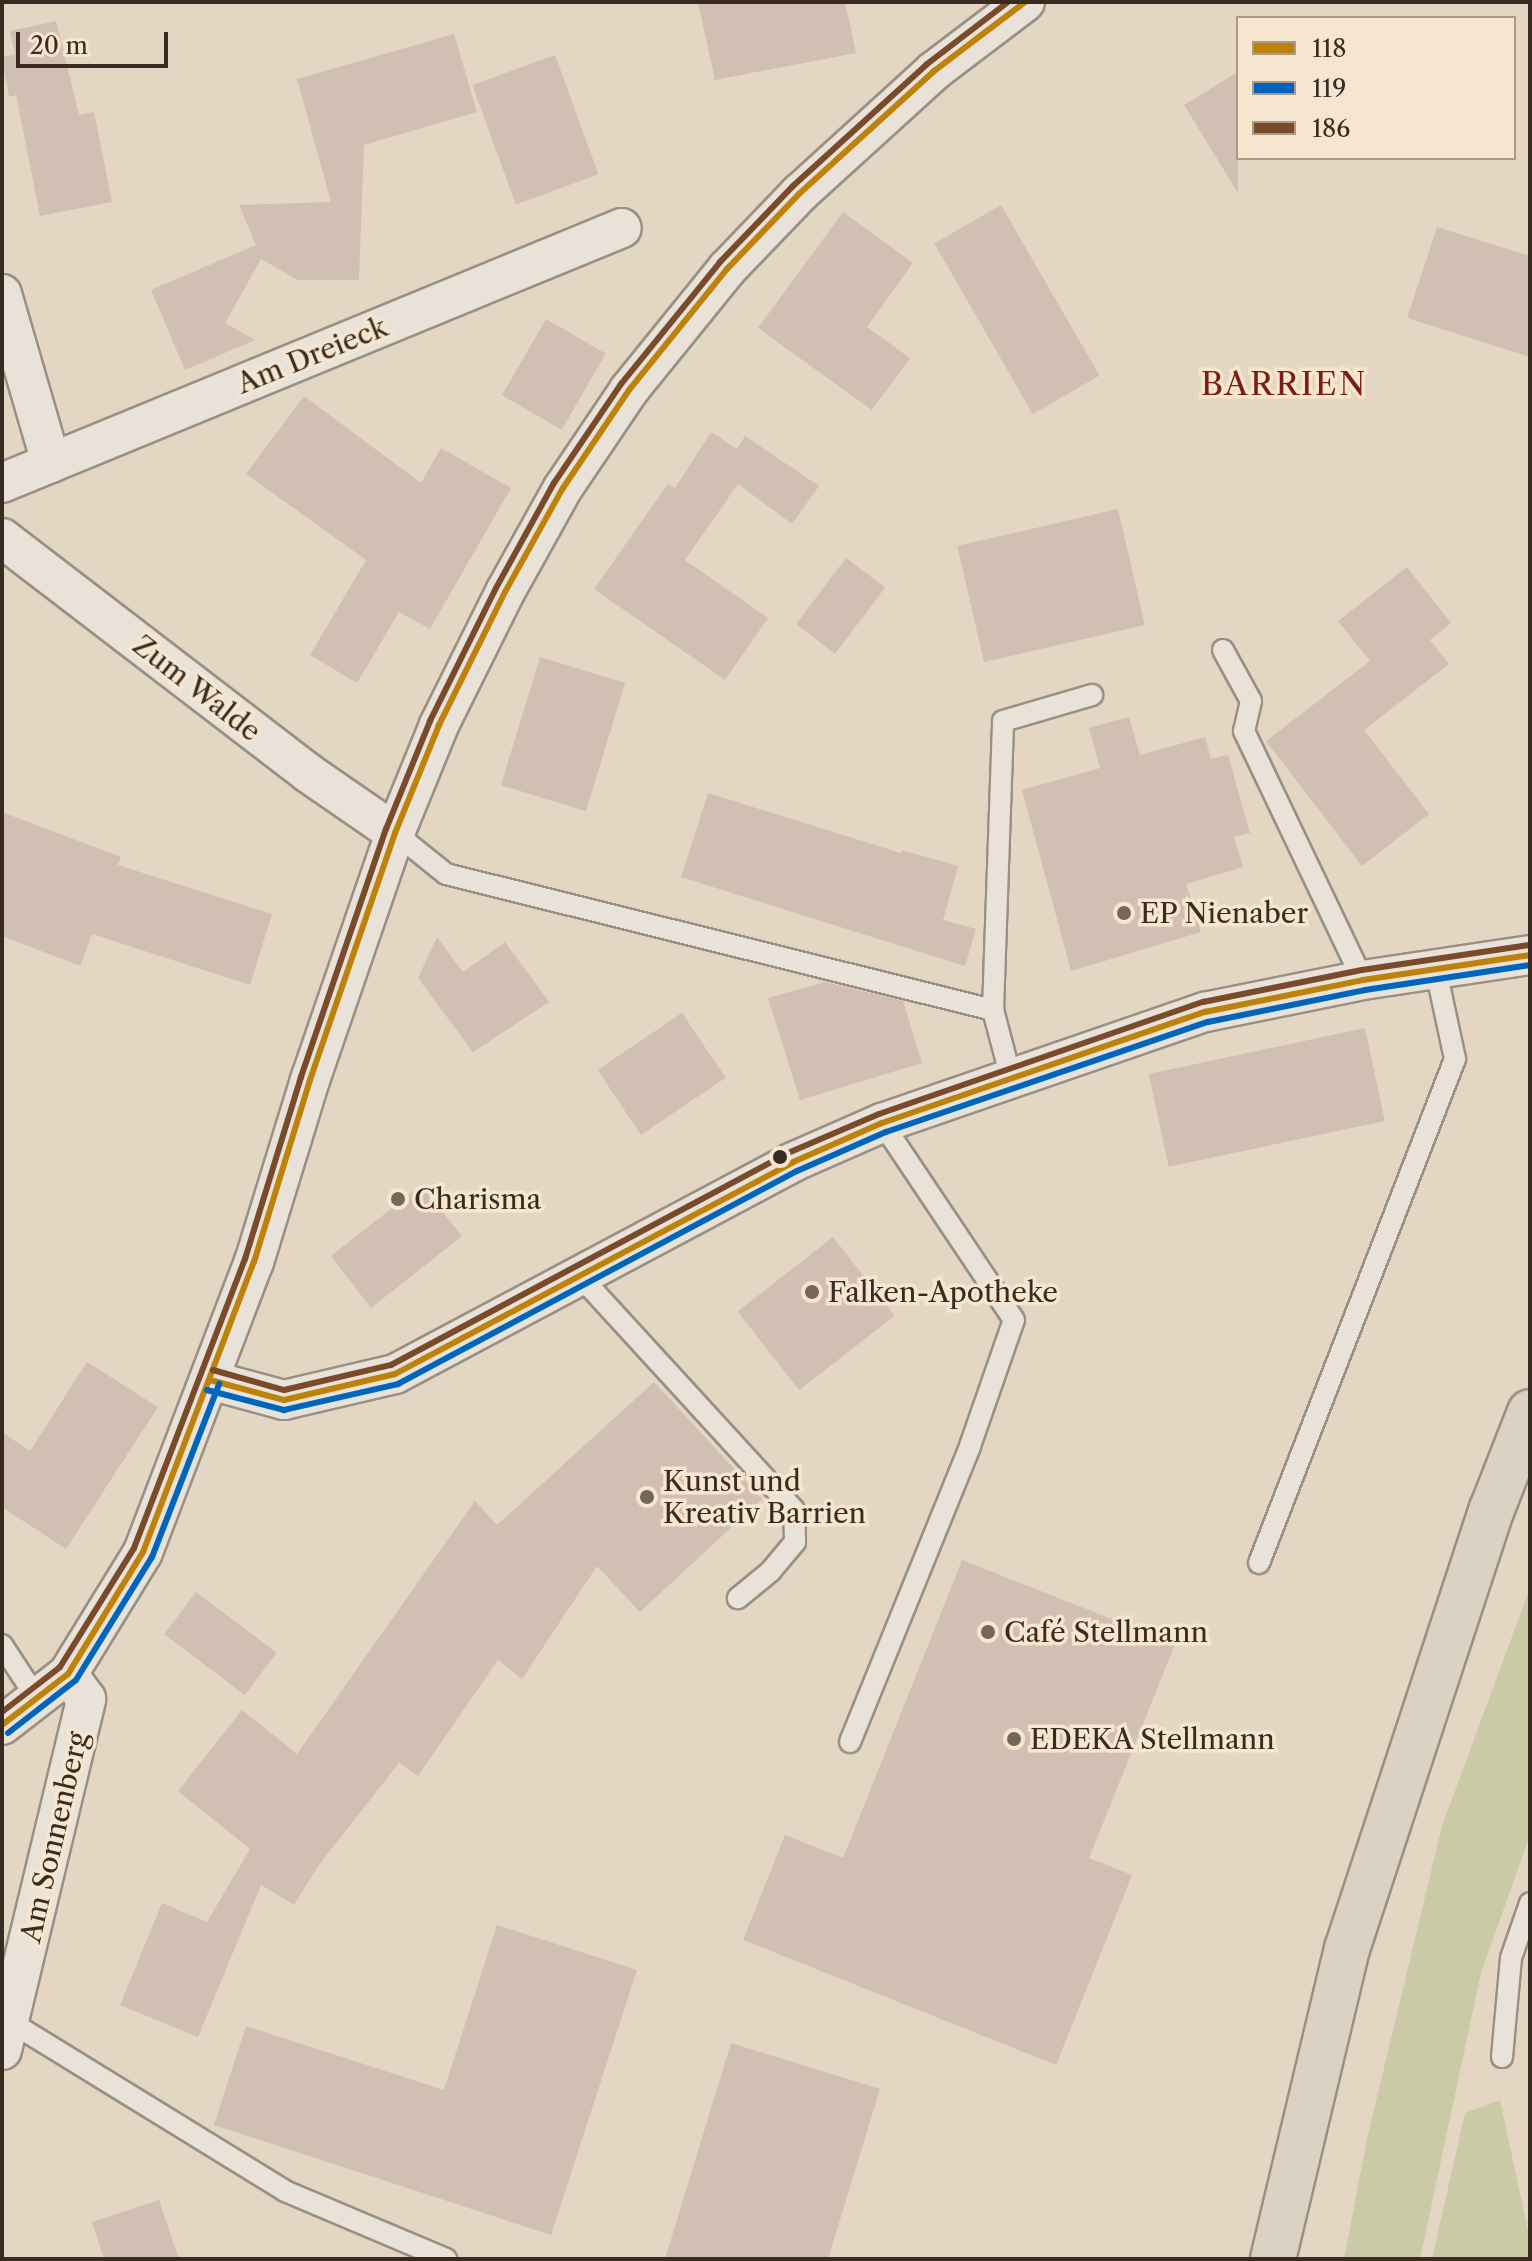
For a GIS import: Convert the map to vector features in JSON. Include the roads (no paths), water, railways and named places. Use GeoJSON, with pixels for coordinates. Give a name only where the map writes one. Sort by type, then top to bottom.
{"type":"FeatureCollection","features":[{"type":"Feature","properties":{"kind":"main road"},"geometry":{"type":"LineString","coordinates":[[1273,2259],[1347,1949],[1492,1509],[1530,1412]]}},
{"type":"Feature","properties":{"kind":"street"},"geometry":{"type":"LineString","coordinates":[[2,1725],[68,1674],[143,1552],[254,1262],[310,1080],[395,833],[439,725],[505,592],[563,488],[629,390],[727,269],[800,193],[934,71],[1025,2]]}},
{"type":"Feature","properties":{"kind":"street","name":"Am Dreieck"},"geometry":{"type":"LineString","coordinates":[[2,483],[622,228]]}},
{"type":"Feature","properties":{"kind":"street"},"geometry":{"type":"LineString","coordinates":[[2,294],[51,463]]}},
{"type":"Feature","properties":{"kind":"street","name":"Zum Walde"},"geometry":{"type":"LineString","coordinates":[[2,538],[308,773],[395,833]]}},
{"type":"Feature","properties":{"kind":"street"},"geometry":{"type":"LineString","coordinates":[[210,1380],[284,1400],[395,1374],[793,1162],[882,1123],[1205,1012],[1363,980],[1530,955]]}},
{"type":"Feature","properties":{"kind":"street","name":"Am Sonnenberg"},"geometry":{"type":"LineString","coordinates":[[6,2036],[86,1699],[68,1674]]}},
{"type":"Feature","properties":{"kind":"lane"},"geometry":{"type":"LineString","coordinates":[[1223,650],[1251,701],[1244,731],[1363,980]]}},
{"type":"Feature","properties":{"kind":"lane"},"geometry":{"type":"LineString","coordinates":[[1011,1078],[993,1010],[1003,721],[1092,695]]}},
{"type":"Feature","properties":{"kind":"lane"},"geometry":{"type":"LineString","coordinates":[[395,833],[446,874],[993,1010]]}},
{"type":"Feature","properties":{"kind":"lane"},"geometry":{"type":"LineString","coordinates":[[1259,1563],[1455,1059],[1436,970]]}},
{"type":"Feature","properties":{"kind":"lane"},"geometry":{"type":"LineString","coordinates":[[850,1742],[970,1446],[1014,1320],[882,1123]]}},
{"type":"Feature","properties":{"kind":"lane"},"geometry":{"type":"LineString","coordinates":[[578,1274],[794,1510],[795,1542],[771,1571],[738,1598]]}},
{"type":"Feature","properties":{"kind":"lane"},"geometry":{"type":"LineString","coordinates":[[2,1645],[38,1700]]}},
{"type":"Feature","properties":{"kind":"lane"},"geometry":{"type":"LineString","coordinates":[[1502,2057],[1511,1958],[1530,1903]]}},
{"type":"Feature","properties":{"kind":"lane"},"geometry":{"type":"LineString","coordinates":[[6,2036],[285,2191],[446,2259]]}},
{"type":"Feature","properties":{"kind":"place","name":"EP Nienaber"},"geometry":{"type":"Point","coordinates":[1124,913]}},
{"type":"Feature","properties":{"kind":"place","name":"Charisma"},"geometry":{"type":"Point","coordinates":[398,1199]}},
{"type":"Feature","properties":{"kind":"place","name":"Falken-Apotheke"},"geometry":{"type":"Point","coordinates":[812,1292]}},
{"type":"Feature","properties":{"kind":"place","name":"Kunst und Kreativ Barrien"},"geometry":{"type":"Point","coordinates":[647,1497]}},
{"type":"Feature","properties":{"kind":"place","name":"Café Stellmann"},"geometry":{"type":"Point","coordinates":[988,1632]}},
{"type":"Feature","properties":{"kind":"place","name":"EDEKA Stellmann"},"geometry":{"type":"Point","coordinates":[1014,1739]}},
{"type":"Feature","properties":{"kind":"district","name":"BARRIEN"},"geometry":{"type":"Point","coordinates":[1284,384]}}]}
